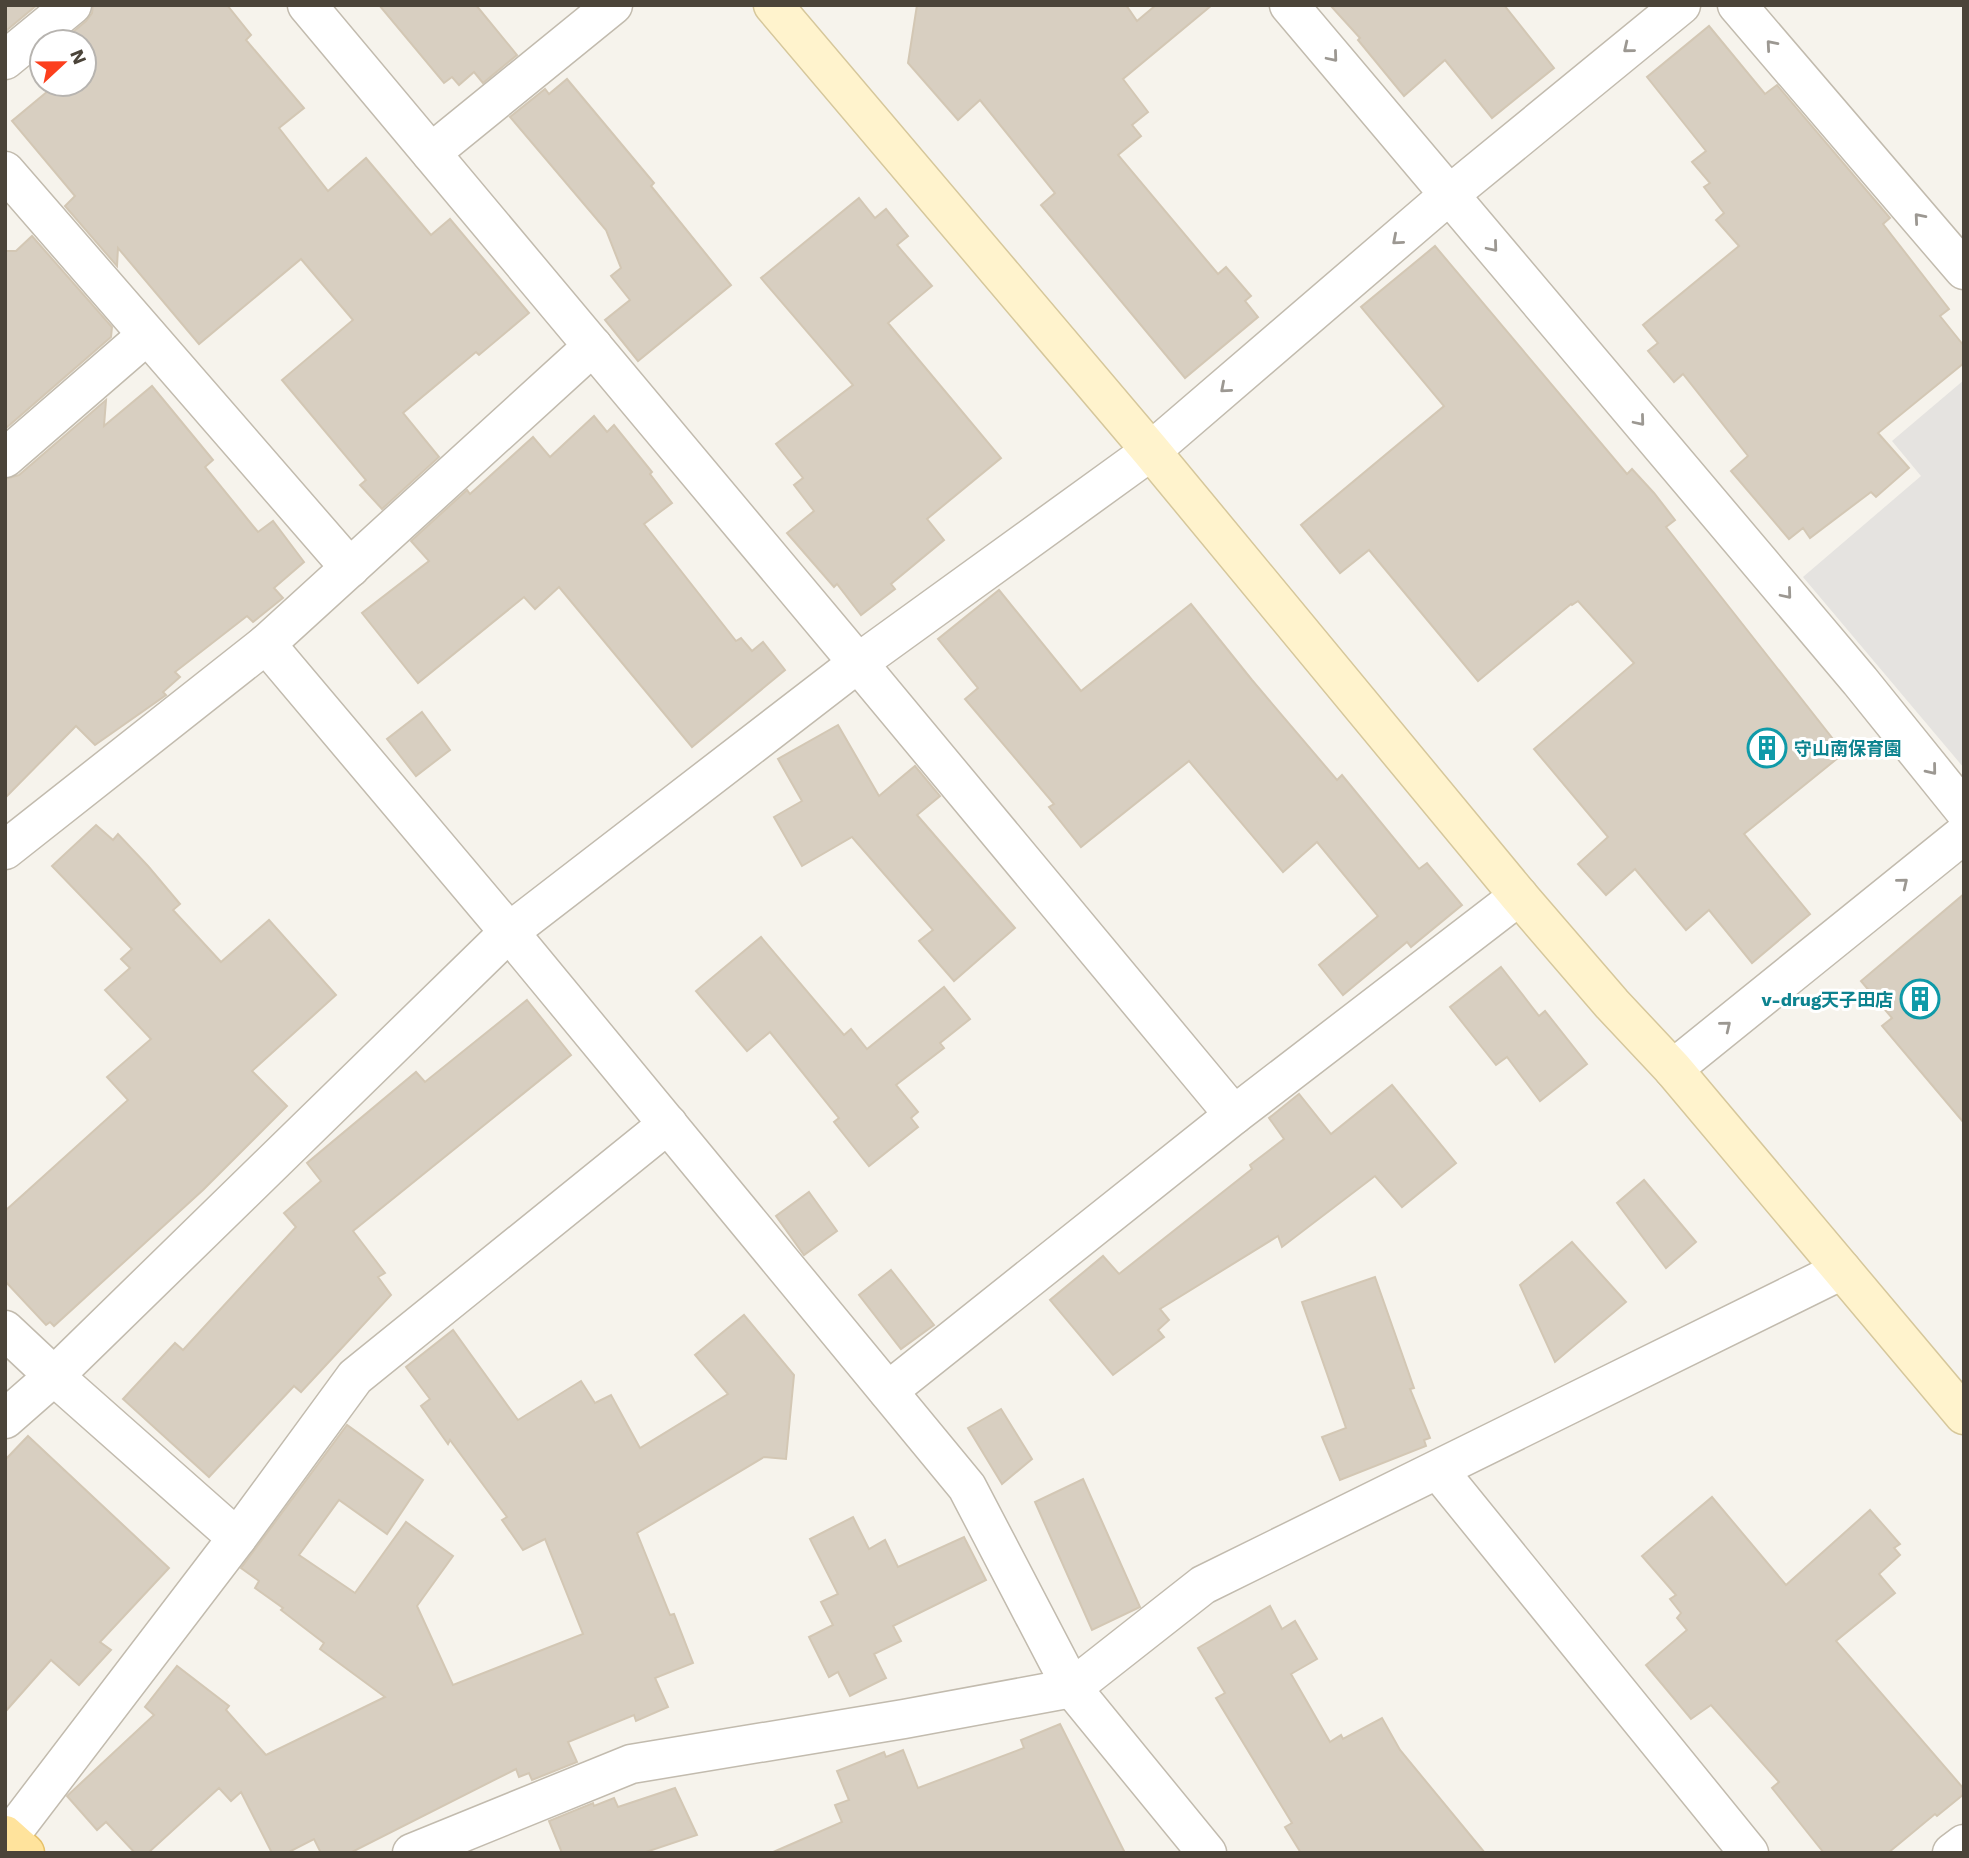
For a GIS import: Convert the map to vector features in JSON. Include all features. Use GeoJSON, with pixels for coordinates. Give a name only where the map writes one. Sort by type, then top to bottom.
{"type":"FeatureCollection","features":[{"type":"Feature","properties":{"kind":"street"},"geometry":{"type":"LineString","coordinates":[[5,60],[72,5]]}},
{"type":"Feature","properties":{"kind":"street"},"geometry":{"type":"LineString","coordinates":[[307,5],[1234,1115]]}},
{"type":"Feature","properties":{"kind":"street"},"geometry":{"type":"LineString","coordinates":[[431,153],[613,5]]}},
{"type":"Feature","properties":{"kind":"street"},"geometry":{"type":"LineString","coordinates":[[773,5],[1151,451],[1519,896],[1612,1004],[1673,1069],[1964,1415]]}},
{"type":"Feature","properties":{"kind":"street"},"geometry":{"type":"LineString","coordinates":[[1289,5],[1860,681],[1964,810]]}},
{"type":"Feature","properties":{"kind":"street"},"geometry":{"type":"LineString","coordinates":[[5,1419],[54,1376],[509,932],[858,663],[1151,451],[1449,195],[1681,5]]}},
{"type":"Feature","properties":{"kind":"street"},"geometry":{"type":"LineString","coordinates":[[1737,5],[1964,270]]}},
{"type":"Feature","properties":{"kind":"street"},"geometry":{"type":"LineString","coordinates":[[5,172],[350,568]]}},
{"type":"Feature","properties":{"kind":"street"},"geometry":{"type":"LineString","coordinates":[[5,458],[147,335]]}},
{"type":"Feature","properties":{"kind":"street"},"geometry":{"type":"LineString","coordinates":[[5,850],[267,644],[593,346]]}},
{"type":"Feature","properties":{"kind":"street"},"geometry":{"type":"LineString","coordinates":[[267,644],[968,1487],[1072,1688],[1207,1853]]}},
{"type":"Feature","properties":{"kind":"street"},"geometry":{"type":"LineString","coordinates":[[1673,1069],[1964,834]]}},
{"type":"Feature","properties":{"kind":"street"},"geometry":{"type":"LineString","coordinates":[[888,1391],[1234,1115],[1519,896]]}},
{"type":"Feature","properties":{"kind":"street"},"geometry":{"type":"LineString","coordinates":[[13,1842],[355,1377],[668,1124]]}},
{"type":"Feature","properties":{"kind":"street"},"geometry":{"type":"LineString","coordinates":[[412,1853],[631,1764],[1072,1688],[1203,1585],[1842,1270]]}},
{"type":"Feature","properties":{"kind":"street"},"geometry":{"type":"LineString","coordinates":[[5,1330],[237,1538]]}},
{"type":"Feature","properties":{"kind":"street"},"geometry":{"type":"LineString","coordinates":[[1438,1470],[1749,1853]]}},
{"type":"Feature","properties":{"kind":"street"},"geometry":{"type":"LineString","coordinates":[[1952,1853],[1964,1844]]}},
{"type":"Feature","properties":{"kind":"shaded area"},"geometry":{"type":"Polygon","coordinates":[[[1964,380],[1964,768],[1803,577],[1921,476],[1892,441],[1964,380]]]}},
{"type":"Feature","properties":{"kind":"building"},"geometry":{"type":"Polygon","coordinates":[[[5,5],[37,5],[7,30],[5,5]]]}},
{"type":"Feature","properties":{"kind":"building"},"geometry":{"type":"Polygon","coordinates":[[[93,5],[227,5],[251,35],[246,40],[304,108],[279,128],[328,191],[366,158],[431,235],[450,219],[529,313],[479,355],[476,352],[403,413],[439,457],[382,509],[360,485],[366,480],[282,380],[353,320],[301,259],[199,344],[118,248],[117,266],[65,206],[75,196],[12,121],[40,98],[98,98],[98,28],[78,28],[92,13],[93,5]]]}},
{"type":"Feature","properties":{"kind":"building"},"geometry":{"type":"Polygon","coordinates":[[[379,5],[476,5],[517,55],[483,83],[474,72],[459,85],[452,77],[444,83],[379,5]]]}},
{"type":"Feature","properties":{"kind":"building"},"geometry":{"type":"Polygon","coordinates":[[[917,5],[1126,5],[1137,21],[1156,5],[1212,5],[1123,79],[1148,112],[1132,125],[1141,136],[1118,155],[1218,274],[1226,267],[1251,296],[1245,301],[1258,317],[1185,378],[1041,205],[1055,193],[980,100],[958,120],[908,63],[917,5]]]}},
{"type":"Feature","properties":{"kind":"building"},"geometry":{"type":"Polygon","coordinates":[[[1330,5],[1504,5],[1554,68],[1492,118],[1445,60],[1404,96],[1358,40],[1360,38],[1330,5]]]}},
{"type":"Feature","properties":{"kind":"building"},"geometry":{"type":"Polygon","coordinates":[[[1709,26],[1765,94],[1777,85],[1890,218],[1883,224],[1949,309],[1940,316],[1964,346],[1964,363],[1878,433],[1909,468],[1876,497],[1871,492],[1810,538],[1803,528],[1789,539],[1731,471],[1748,456],[1683,374],[1674,382],[1648,351],[1658,343],[1643,325],[1739,246],[1716,220],[1724,213],[1704,187],[1710,183],[1692,162],[1706,151],[1647,77],[1709,26]]]}},
{"type":"Feature","properties":{"kind":"building"},"geometry":{"type":"Polygon","coordinates":[[[567,79],[654,183],[651,186],[731,285],[638,361],[605,320],[630,300],[611,276],[621,268],[606,230],[510,117],[545,89],[549,94],[567,79]]]}},
{"type":"Feature","properties":{"kind":"building"},"geometry":{"type":"Polygon","coordinates":[[[859,198],[875,218],[886,209],[908,236],[897,245],[932,286],[888,323],[1001,458],[927,519],[944,540],[891,584],[895,589],[861,615],[837,584],[834,587],[787,533],[814,511],[794,485],[803,478],[776,444],[853,385],[761,278],[859,198]]]}},
{"type":"Feature","properties":{"kind":"building"},"geometry":{"type":"Polygon","coordinates":[[[32,236],[112,327],[111,337],[5,429],[5,251],[16,251],[32,236]]]}},
{"type":"Feature","properties":{"kind":"building"},"geometry":{"type":"Polygon","coordinates":[[[1435,246],[1627,474],[1632,469],[1654,493],[1675,520],[1666,527],[1844,753],[1744,834],[1810,914],[1752,963],[1709,910],[1686,930],[1635,869],[1606,895],[1578,864],[1608,837],[1534,749],[1634,663],[1578,601],[1478,681],[1369,550],[1340,573],[1301,525],[1444,406],[1361,307],[1435,246]]]}},
{"type":"Feature","properties":{"kind":"building"},"geometry":{"type":"Polygon","coordinates":[[[152,386],[213,460],[205,467],[258,532],[273,521],[304,562],[274,588],[283,598],[253,622],[247,616],[175,672],[180,677],[163,692],[166,695],[95,745],[76,726],[5,798],[5,479],[19,475],[106,400],[104,426],[152,386]]]}},
{"type":"Feature","properties":{"kind":"building"},"geometry":{"type":"Polygon","coordinates":[[[594,416],[607,432],[614,425],[652,472],[650,474],[672,503],[644,524],[736,641],[741,638],[752,651],[763,642],[785,670],[692,747],[559,587],[535,609],[524,597],[418,683],[362,613],[429,561],[411,541],[467,490],[470,494],[533,437],[550,457],[594,416]]]}},
{"type":"Feature","properties":{"kind":"building"},"geometry":{"type":"Polygon","coordinates":[[[999,590],[1081,691],[1191,604],[1337,780],[1342,775],[1419,869],[1427,863],[1462,905],[1411,947],[1407,942],[1343,995],[1319,965],[1378,916],[1317,842],[1283,872],[1189,761],[1081,847],[1049,807],[1054,804],[965,699],[978,688],[938,639],[999,590]]]}},
{"type":"Feature","properties":{"kind":"building"},"geometry":{"type":"Polygon","coordinates":[[[422,712],[450,750],[416,776],[387,739],[422,712]]]}},
{"type":"Feature","properties":{"kind":"building"},"geometry":{"type":"Polygon","coordinates":[[[838,725],[879,796],[915,766],[940,796],[917,815],[1015,928],[954,981],[919,941],[933,930],[852,837],[802,866],[774,817],[802,801],[778,759],[838,725]]]}},
{"type":"Feature","properties":{"kind":"building"},"geometry":{"type":"Polygon","coordinates":[[[96,825],[113,840],[118,834],[148,866],[180,904],[173,910],[221,962],[269,920],[336,995],[252,1071],[287,1106],[203,1190],[54,1326],[50,1322],[46,1325],[5,1281],[5,1211],[128,1100],[107,1077],[151,1039],[105,990],[130,968],[121,959],[132,949],[52,866],[96,825]]]}},
{"type":"Feature","properties":{"kind":"building","name":"v-drug天子田店"},"geometry":{"type":"Polygon","coordinates":[[[1964,894],[1964,1123],[1882,1026],[1892,1018],[1861,981],[1964,894]]]}},
{"type":"Feature","properties":{"kind":"building"},"geometry":{"type":"Polygon","coordinates":[[[761,937],[844,1035],[851,1029],[867,1049],[944,987],[970,1019],[940,1043],[944,1048],[896,1085],[918,1112],[911,1118],[918,1127],[869,1166],[834,1122],[839,1118],[770,1032],[747,1051],[696,991],[761,937]]]}},
{"type":"Feature","properties":{"kind":"building"},"geometry":{"type":"Polygon","coordinates":[[[1501,967],[1539,1016],[1545,1011],[1587,1064],[1540,1101],[1507,1057],[1496,1065],[1450,1007],[1501,967]]]}},
{"type":"Feature","properties":{"kind":"building"},"geometry":{"type":"Polygon","coordinates":[[[527,1000],[571,1055],[353,1231],[385,1273],[378,1277],[391,1295],[301,1392],[294,1386],[209,1477],[123,1399],[175,1343],[183,1350],[296,1227],[284,1213],[321,1181],[307,1163],[416,1072],[425,1082],[527,1000]]]}},
{"type":"Feature","properties":{"kind":"building"},"geometry":{"type":"Polygon","coordinates":[[[1392,1085],[1456,1163],[1402,1207],[1375,1176],[1282,1247],[1278,1236],[1160,1309],[1169,1320],[1158,1330],[1164,1337],[1113,1375],[1050,1300],[1103,1256],[1119,1274],[1252,1169],[1250,1165],[1284,1139],[1269,1118],[1299,1094],[1331,1134],[1392,1085]]]}},
{"type":"Feature","properties":{"kind":"building"},"geometry":{"type":"Polygon","coordinates":[[[1644,1180],[1696,1242],[1666,1268],[1617,1203],[1644,1180]]]}},
{"type":"Feature","properties":{"kind":"building"},"geometry":{"type":"Polygon","coordinates":[[[809,1192],[837,1231],[804,1255],[776,1216],[809,1192]]]}},
{"type":"Feature","properties":{"kind":"building"},"geometry":{"type":"Polygon","coordinates":[[[1572,1242],[1626,1302],[1555,1362],[1520,1285],[1572,1242]]]}},
{"type":"Feature","properties":{"kind":"building"},"geometry":{"type":"Polygon","coordinates":[[[891,1270],[934,1325],[901,1349],[859,1295],[891,1270]]]}},
{"type":"Feature","properties":{"kind":"building"},"geometry":{"type":"Polygon","coordinates":[[[1375,1277],[1414,1388],[1410,1389],[1430,1438],[1424,1440],[1426,1446],[1340,1480],[1322,1437],[1346,1428],[1302,1302],[1375,1277]]]}},
{"type":"Feature","properties":{"kind":"building"},"geometry":{"type":"Polygon","coordinates":[[[744,1315],[794,1375],[786,1459],[764,1457],[637,1533],[670,1615],[674,1614],[693,1663],[655,1678],[668,1707],[636,1721],[634,1715],[568,1742],[577,1762],[532,1780],[529,1773],[519,1777],[516,1769],[350,1853],[321,1853],[314,1839],[287,1853],[272,1853],[241,1792],[231,1801],[219,1788],[148,1853],[135,1853],[106,1822],[97,1830],[67,1796],[154,1715],[145,1707],[177,1666],[229,1706],[226,1710],[266,1755],[385,1697],[320,1649],[324,1643],[255,1588],[259,1581],[241,1568],[347,1425],[423,1480],[387,1534],[339,1500],[299,1555],[355,1593],[406,1522],[453,1556],[417,1606],[453,1685],[583,1634],[545,1539],[523,1550],[502,1520],[507,1517],[450,1440],[448,1444],[421,1406],[430,1399],[406,1367],[453,1330],[518,1420],[581,1381],[595,1403],[611,1395],[640,1448],[728,1394],[695,1355],[744,1315]]]}},
{"type":"Feature","properties":{"kind":"building"},"geometry":{"type":"Polygon","coordinates":[[[1001,1409],[1032,1459],[1002,1484],[968,1428],[1001,1409]]]}},
{"type":"Feature","properties":{"kind":"building"},"geometry":{"type":"Polygon","coordinates":[[[28,1436],[169,1568],[100,1642],[111,1650],[79,1685],[51,1660],[5,1712],[5,1460],[28,1436]]]}},
{"type":"Feature","properties":{"kind":"building"},"geometry":{"type":"Polygon","coordinates":[[[1083,1479],[1140,1607],[1092,1630],[1035,1502],[1083,1479]]]}},
{"type":"Feature","properties":{"kind":"building"},"geometry":{"type":"Polygon","coordinates":[[[1712,1497],[1786,1585],[1870,1510],[1900,1544],[1894,1548],[1900,1555],[1879,1574],[1895,1593],[1836,1641],[1964,1789],[1964,1794],[1888,1853],[1824,1853],[1772,1788],[1779,1782],[1711,1705],[1691,1719],[1646,1665],[1687,1630],[1677,1618],[1681,1613],[1670,1599],[1676,1595],[1642,1556],[1712,1497]]]}},
{"type":"Feature","properties":{"kind":"building"},"geometry":{"type":"Polygon","coordinates":[[[853,1517],[869,1549],[885,1540],[898,1567],[964,1537],[986,1580],[893,1626],[901,1641],[874,1654],[886,1678],[850,1696],[838,1672],[829,1677],[809,1637],[833,1625],[821,1602],[838,1594],[810,1539],[853,1517]]]}},
{"type":"Feature","properties":{"kind":"building"},"geometry":{"type":"Polygon","coordinates":[[[1270,1606],[1282,1629],[1295,1621],[1317,1659],[1291,1674],[1330,1742],[1341,1735],[1343,1739],[1382,1718],[1400,1750],[1485,1853],[1301,1853],[1285,1827],[1292,1823],[1216,1698],[1225,1693],[1198,1648],[1270,1606]]]}},
{"type":"Feature","properties":{"kind":"building"},"geometry":{"type":"Polygon","coordinates":[[[1060,1724],[1125,1853],[771,1853],[842,1822],[835,1805],[849,1800],[837,1771],[884,1752],[886,1757],[903,1750],[918,1788],[1024,1748],[1021,1740],[1060,1724]]]}},
{"type":"Feature","properties":{"kind":"building"},"geometry":{"type":"Polygon","coordinates":[[[675,1788],[697,1835],[643,1853],[562,1853],[549,1821],[593,1803],[594,1806],[614,1798],[618,1807],[675,1788]]]}},
{"type":"Feature","properties":{"kind":"place","name":"守山南保育園"},"geometry":{"type":"Point","coordinates":[1767,748]}},
{"type":"Feature","properties":{"kind":"place","name":"v-drug天子田店"},"geometry":{"type":"Point","coordinates":[1920,999]}}]}
